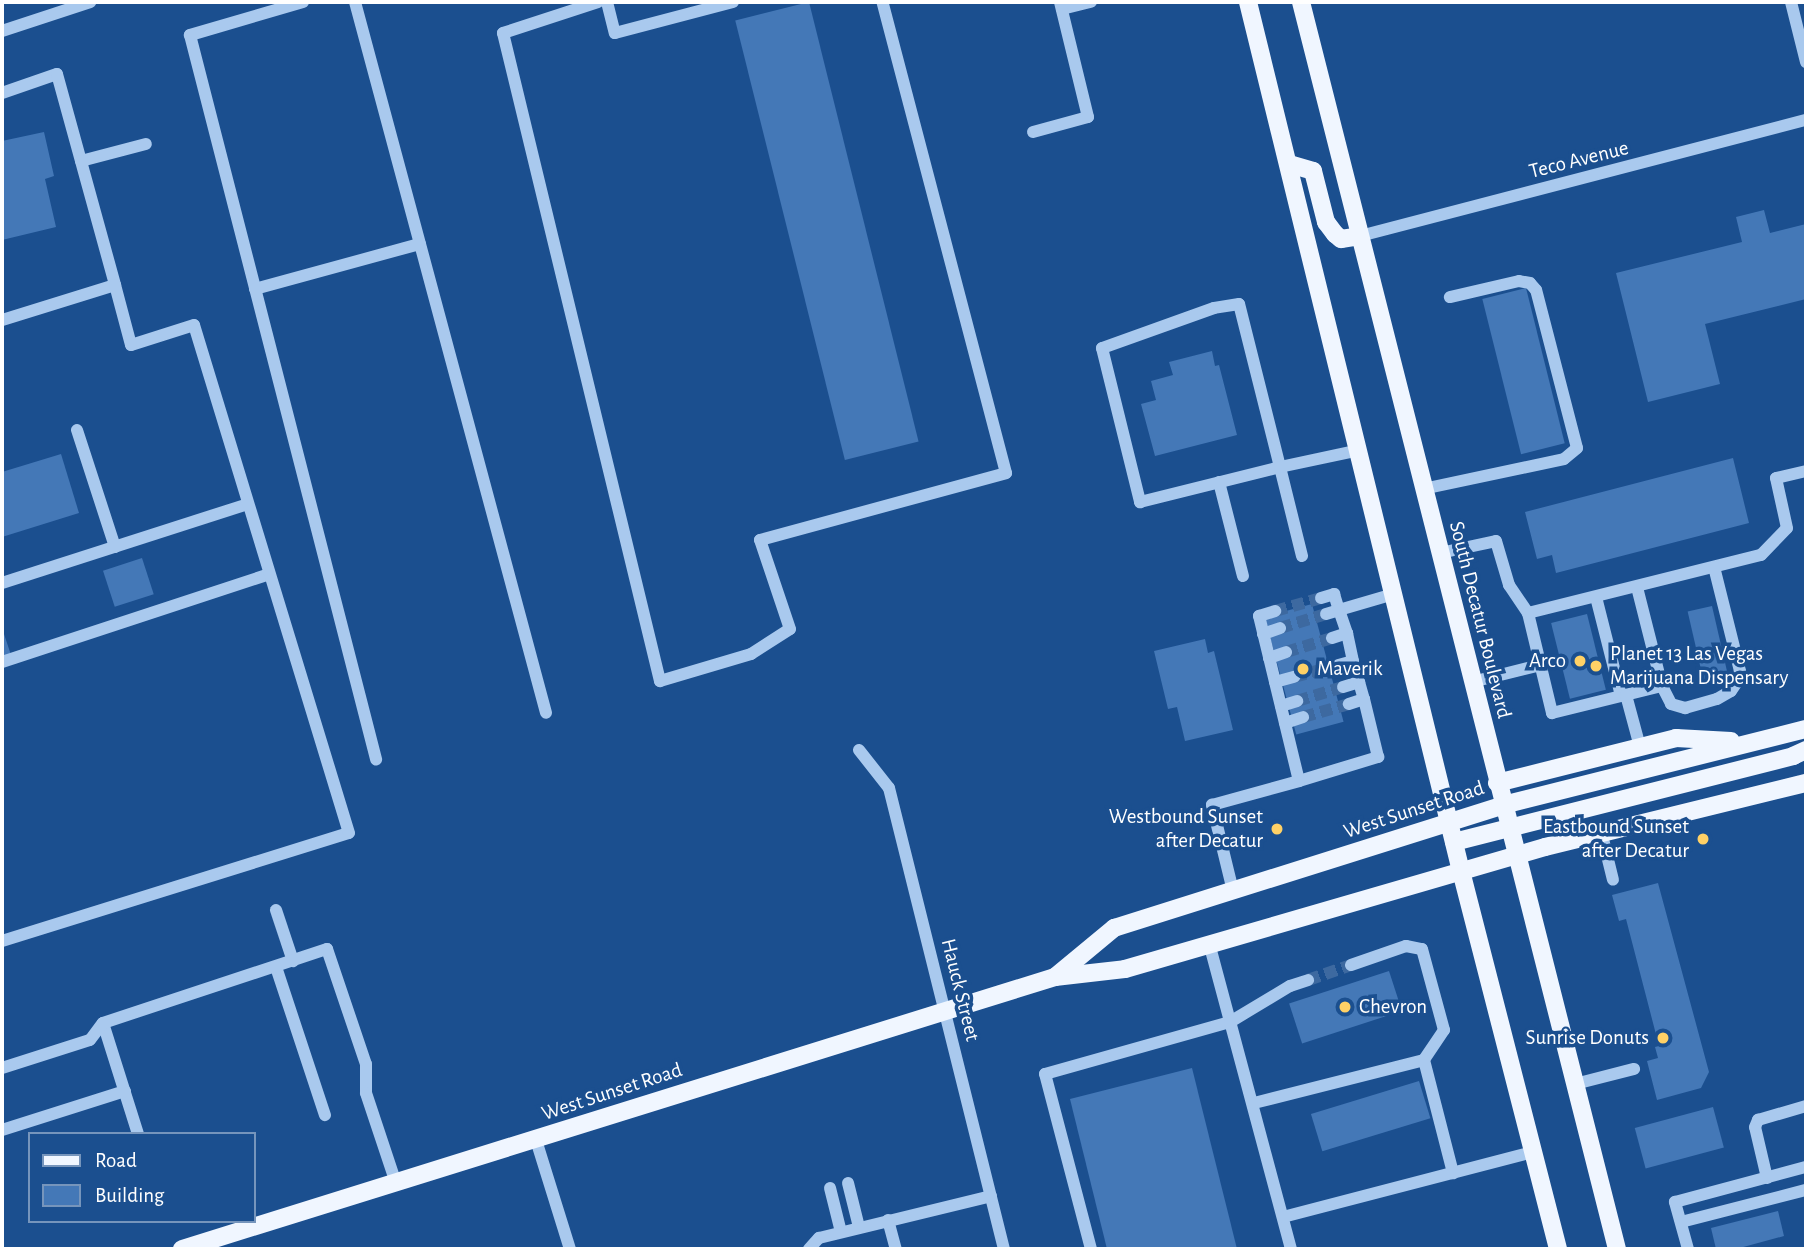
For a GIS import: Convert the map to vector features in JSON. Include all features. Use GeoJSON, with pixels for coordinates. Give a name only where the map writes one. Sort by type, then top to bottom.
{"type":"FeatureCollection","features":[{"type":"Feature","properties":{"kind":"main road"},"geometry":{"type":"LineString","coordinates":[[1248,2],[1461,871],[1558,1249]]}},
{"type":"Feature","properties":{"kind":"main road","name":"South Decatur Boulevard"},"geometry":{"type":"LineString","coordinates":[[1301,2],[1617,1249]]}},
{"type":"Feature","properties":{"kind":"main road"},"geometry":{"type":"LineString","coordinates":[[1289,164],[1313,171],[1326,222],[1335,234],[1341,239],[1360,236]]}},
{"type":"Feature","properties":{"kind":"main road","name":"West Sunset Road"},"geometry":{"type":"LineString","coordinates":[[1055,977],[1114,928],[1503,805],[1806,729]]}},
{"type":"Feature","properties":{"kind":"main road"},"geometry":{"type":"LineString","coordinates":[[1497,783],[1676,738],[1748,743]]}},
{"type":"Feature","properties":{"kind":"main road"},"geometry":{"type":"LineString","coordinates":[[1454,842],[1793,756],[1806,750]]}},
{"type":"Feature","properties":{"kind":"main road","name":"West Sunset Road"},"geometry":{"type":"LineString","coordinates":[[182,1249],[1055,977],[1125,969],[1601,831],[1806,783]]}},
{"type":"Feature","properties":{"kind":"street"},"geometry":{"type":"LineString","coordinates":[[2,31],[90,2]]}},
{"type":"Feature","properties":{"kind":"street"},"geometry":{"type":"LineString","coordinates":[[303,2],[190,35],[376,759]]}},
{"type":"Feature","properties":{"kind":"street"},"geometry":{"type":"LineString","coordinates":[[355,2],[546,713]]}},
{"type":"Feature","properties":{"kind":"street"},"geometry":{"type":"LineString","coordinates":[[598,2],[503,33],[660,681],[751,654],[790,629],[760,540],[1006,473],[882,2]]}},
{"type":"Feature","properties":{"kind":"street"},"geometry":{"type":"LineString","coordinates":[[607,2],[615,33],[733,2]]}},
{"type":"Feature","properties":{"kind":"street"},"geometry":{"type":"LineString","coordinates":[[1033,132],[1088,117],[1061,6],[1091,2]]}},
{"type":"Feature","properties":{"kind":"street"},"geometry":{"type":"LineString","coordinates":[[1791,2],[1802,30],[1806,62]]}},
{"type":"Feature","properties":{"kind":"street"},"geometry":{"type":"LineString","coordinates":[[2,93],[57,74],[131,345],[194,325],[349,832],[2,941]]}},
{"type":"Feature","properties":{"kind":"street","name":"Teco Avenue"},"geometry":{"type":"LineString","coordinates":[[1360,236],[1806,120]]}},
{"type":"Feature","properties":{"kind":"street"},"geometry":{"type":"LineString","coordinates":[[81,162],[146,144]]}},
{"type":"Feature","properties":{"kind":"street"},"geometry":{"type":"LineString","coordinates":[[255,289],[420,244]]}},
{"type":"Feature","properties":{"kind":"street"},"geometry":{"type":"LineString","coordinates":[[1423,489],[1564,459],[1577,448],[1536,290],[1530,283],[1519,281],[1450,297]]}},
{"type":"Feature","properties":{"kind":"street"},"geometry":{"type":"LineString","coordinates":[[2,320],[115,285]]}},
{"type":"Feature","properties":{"kind":"street"},"geometry":{"type":"LineString","coordinates":[[1302,556],[1280,467],[1239,304],[1214,308],[1102,348],[1140,502],[1280,467],[1359,450]]}},
{"type":"Feature","properties":{"kind":"street"},"geometry":{"type":"LineString","coordinates":[[77,430],[115,547]]}},
{"type":"Feature","properties":{"kind":"street"},"geometry":{"type":"LineString","coordinates":[[1528,613],[1761,555],[1787,528],[1776,478],[1806,471]]}},
{"type":"Feature","properties":{"kind":"street"},"geometry":{"type":"LineString","coordinates":[[1219,482],[1243,576]]}},
{"type":"Feature","properties":{"kind":"street"},"geometry":{"type":"LineString","coordinates":[[2,583],[248,504]]}},
{"type":"Feature","properties":{"kind":"street"},"geometry":{"type":"LineString","coordinates":[[1440,553],[1496,541],[1509,585],[1528,613],[1552,713],[1662,686]]}},
{"type":"Feature","properties":{"kind":"street"},"geometry":{"type":"LineString","coordinates":[[1637,587],[1662,686],[1671,704],[1685,708],[1717,699],[1731,691],[1740,671],[1714,567]]}},
{"type":"Feature","properties":{"kind":"street"},"geometry":{"type":"LineString","coordinates":[[2,662],[269,574]]}},
{"type":"Feature","properties":{"kind":"street"},"geometry":{"type":"LineString","coordinates":[[1233,891],[1212,805],[1378,757],[1347,634],[1332,612],[1334,594],[1321,598]]}},
{"type":"Feature","properties":{"kind":"street"},"geometry":{"type":"LineString","coordinates":[[1332,612],[1394,594]]}},
{"type":"Feature","properties":{"kind":"street"},"geometry":{"type":"LineString","coordinates":[[1596,597],[1640,747]]}},
{"type":"Feature","properties":{"kind":"street"},"geometry":{"type":"LineString","coordinates":[[1275,611],[1259,616],[1299,781]]}},
{"type":"Feature","properties":{"kind":"street"},"geometry":{"type":"LineString","coordinates":[[1263,634],[1280,628]]}},
{"type":"Feature","properties":{"kind":"street"},"geometry":{"type":"LineString","coordinates":[[1332,638],[1347,634]]}},
{"type":"Feature","properties":{"kind":"street"},"geometry":{"type":"LineString","coordinates":[[1269,658],[1286,652]]}},
{"type":"Feature","properties":{"kind":"street"},"geometry":{"type":"LineString","coordinates":[[1339,665],[1353,661]]}},
{"type":"Feature","properties":{"kind":"street"},"geometry":{"type":"LineString","coordinates":[[1472,682],[1540,665]]}},
{"type":"Feature","properties":{"kind":"street"},"geometry":{"type":"LineString","coordinates":[[1275,682],[1294,677]]}},
{"type":"Feature","properties":{"kind":"street"},"geometry":{"type":"LineString","coordinates":[[1343,687],[1359,682]]}},
{"type":"Feature","properties":{"kind":"street"},"geometry":{"type":"LineString","coordinates":[[1349,704],[1364,699]]}},
{"type":"Feature","properties":{"kind":"street"},"geometry":{"type":"LineString","coordinates":[[1281,706],[1297,701]]}},
{"type":"Feature","properties":{"kind":"street"},"geometry":{"type":"LineString","coordinates":[[1285,723],[1303,717]]}},
{"type":"Feature","properties":{"kind":"street","name":"Hauck Street"},"geometry":{"type":"LineString","coordinates":[[859,750],[889,788],[1004,1249]]}},
{"type":"Feature","properties":{"kind":"street"},"geometry":{"type":"LineString","coordinates":[[1601,831],[1613,880]]}},
{"type":"Feature","properties":{"kind":"street"},"geometry":{"type":"LineString","coordinates":[[276,909],[293,961]]}},
{"type":"Feature","properties":{"kind":"street"},"geometry":{"type":"LineString","coordinates":[[1209,943],[1291,1249]]}},
{"type":"Feature","properties":{"kind":"street"},"geometry":{"type":"LineString","coordinates":[[1254,1103],[1424,1060],[1444,1030],[1422,949],[1406,946],[1351,965]]}},
{"type":"Feature","properties":{"kind":"street"},"geometry":{"type":"LineString","coordinates":[[2,1068],[89,1041],[103,1023],[327,950],[366,1064],[366,1093],[396,1183]]}},
{"type":"Feature","properties":{"kind":"street"},"geometry":{"type":"LineString","coordinates":[[276,967],[325,1115]]}},
{"type":"Feature","properties":{"kind":"street"},"geometry":{"type":"LineString","coordinates":[[1091,1249],[1045,1074],[1230,1022],[1290,986],[1308,979]]}},
{"type":"Feature","properties":{"kind":"street"},"geometry":{"type":"LineString","coordinates":[[103,1023],[137,1132]]}},
{"type":"Feature","properties":{"kind":"street"},"geometry":{"type":"LineString","coordinates":[[1424,1060],[1453,1173]]}},
{"type":"Feature","properties":{"kind":"street"},"geometry":{"type":"LineString","coordinates":[[1575,1084],[1634,1069]]}},
{"type":"Feature","properties":{"kind":"street"},"geometry":{"type":"LineString","coordinates":[[2,1130],[125,1091]]}},
{"type":"Feature","properties":{"kind":"street"},"geometry":{"type":"LineString","coordinates":[[1767,1178],[1755,1127],[1758,1120],[1806,1106]]}},
{"type":"Feature","properties":{"kind":"street"},"geometry":{"type":"LineString","coordinates":[[536,1140],[570,1249]]}},
{"type":"Feature","properties":{"kind":"street"},"geometry":{"type":"LineString","coordinates":[[1283,1217],[1533,1152]]}},
{"type":"Feature","properties":{"kind":"street"},"geometry":{"type":"LineString","coordinates":[[1688,1249],[1675,1202],[1806,1167]]}},
{"type":"Feature","properties":{"kind":"street"},"geometry":{"type":"LineString","coordinates":[[848,1183],[859,1227]]}},
{"type":"Feature","properties":{"kind":"street"},"geometry":{"type":"LineString","coordinates":[[830,1188],[841,1232]]}},
{"type":"Feature","properties":{"kind":"street"},"geometry":{"type":"LineString","coordinates":[[1681,1222],[1806,1190]]}},
{"type":"Feature","properties":{"kind":"street"},"geometry":{"type":"LineString","coordinates":[[809,1249],[819,1238],[991,1196]]}},
{"type":"Feature","properties":{"kind":"street"},"geometry":{"type":"LineString","coordinates":[[888,1220],[896,1249]]}},
{"type":"Feature","properties":{"kind":"building"},"geometry":{"type":"Polygon","coordinates":[[[809,2],[919,442],[845,460],[735,20],[809,2]]]}},
{"type":"Feature","properties":{"kind":"building"},"geometry":{"type":"Polygon","coordinates":[[[44,132],[54,176],[45,179],[56,227],[2,240],[2,141],[44,132]]]}},
{"type":"Feature","properties":{"kind":"building"},"geometry":{"type":"Polygon","coordinates":[[[1764,210],[1770,233],[1806,224],[1806,299],[1705,324],[1720,384],[1648,402],[1616,273],[1742,242],[1736,217],[1764,210]]]}},
{"type":"Feature","properties":{"kind":"building"},"geometry":{"type":"Polygon","coordinates":[[[1526,288],[1565,443],[1521,454],[1482,299],[1526,288]]]}},
{"type":"Feature","properties":{"kind":"building"},"geometry":{"type":"Polygon","coordinates":[[[1212,351],[1215,366],[1219,365],[1237,435],[1155,456],[1141,404],[1156,400],[1151,381],[1173,375],[1169,362],[1212,351]]]}},
{"type":"Feature","properties":{"kind":"building"},"geometry":{"type":"Polygon","coordinates":[[[61,454],[79,513],[2,537],[2,472],[61,454]]]}},
{"type":"Feature","properties":{"kind":"building"},"geometry":{"type":"Polygon","coordinates":[[[1733,458],[1749,523],[1556,573],[1552,555],[1537,559],[1525,512],[1733,458]]]}},
{"type":"Feature","properties":{"kind":"building"},"geometry":{"type":"Polygon","coordinates":[[[142,558],[154,594],[115,607],[103,571],[142,558]]]}},
{"type":"Feature","properties":{"kind":"building","name":"Maverik"},"geometry":{"type":"Polygon","coordinates":[[[1312,604],[1344,722],[1296,735],[1265,617],[1312,604]]]}},
{"type":"Feature","properties":{"kind":"building"},"geometry":{"type":"Polygon","coordinates":[[[1712,606],[1728,677],[1704,683],[1688,612],[1712,606]]]}},
{"type":"Feature","properties":{"kind":"building"},"geometry":{"type":"Polygon","coordinates":[[[1587,614],[1606,690],[1570,699],[1551,623],[1587,614]]]}},
{"type":"Feature","properties":{"kind":"building"},"geometry":{"type":"Polygon","coordinates":[[[2,628],[11,655],[2,658],[2,628]]]}},
{"type":"Feature","properties":{"kind":"building"},"geometry":{"type":"Polygon","coordinates":[[[1205,639],[1208,653],[1214,651],[1233,730],[1185,741],[1177,707],[1168,709],[1154,651],[1205,639]]]}},
{"type":"Feature","properties":{"kind":"building"},"geometry":{"type":"Polygon","coordinates":[[[1658,883],[1709,1072],[1701,1088],[1657,1100],[1647,1061],[1658,1058],[1655,1047],[1659,1046],[1626,919],[1619,921],[1612,895],[1658,883]]]}},
{"type":"Feature","properties":{"kind":"building","name":"Chevron"},"geometry":{"type":"Polygon","coordinates":[[[1389,971],[1402,1011],[1302,1043],[1289,1003],[1389,971]]]}},
{"type":"Feature","properties":{"kind":"building"},"geometry":{"type":"Polygon","coordinates":[[[1192,1068],[1237,1249],[1107,1249],[1070,1099],[1192,1068]]]}},
{"type":"Feature","properties":{"kind":"building"},"geometry":{"type":"Polygon","coordinates":[[[1419,1081],[1430,1118],[1322,1151],[1311,1114],[1419,1081]]]}},
{"type":"Feature","properties":{"kind":"building"},"geometry":{"type":"Polygon","coordinates":[[[1713,1107],[1724,1148],[1646,1169],[1635,1128],[1713,1107]]]}},
{"type":"Feature","properties":{"kind":"building"},"geometry":{"type":"Polygon","coordinates":[[[1778,1211],[1784,1236],[1736,1249],[1716,1249],[1711,1228],[1778,1211]]]}},
{"type":"Feature","properties":{"kind":"tunnel"},"geometry":{"type":"LineString","coordinates":[[1275,611],[1321,598]]}},
{"type":"Feature","properties":{"kind":"tunnel"},"geometry":{"type":"LineString","coordinates":[[1280,628],[1326,614]]}},
{"type":"Feature","properties":{"kind":"tunnel"},"geometry":{"type":"LineString","coordinates":[[1286,652],[1332,638]]}},
{"type":"Feature","properties":{"kind":"tunnel"},"geometry":{"type":"LineString","coordinates":[[1294,677],[1339,665]]}},
{"type":"Feature","properties":{"kind":"tunnel"},"geometry":{"type":"LineString","coordinates":[[1297,701],[1343,687]]}},
{"type":"Feature","properties":{"kind":"tunnel"},"geometry":{"type":"LineString","coordinates":[[1303,717],[1349,704]]}},
{"type":"Feature","properties":{"kind":"tunnel"},"geometry":{"type":"LineString","coordinates":[[1308,980],[1351,965]]}},
{"type":"Feature","properties":{"kind":"place","name":"Arco"},"geometry":{"type":"Point","coordinates":[1580,661]}},
{"type":"Feature","properties":{"kind":"place","name":"Planet 13 Las Vegas Marijuana Dispensary"},"geometry":{"type":"Point","coordinates":[1596,666]}},
{"type":"Feature","properties":{"kind":"place","name":"Maverik"},"geometry":{"type":"Point","coordinates":[1303,669]}},
{"type":"Feature","properties":{"kind":"place","name":"Westbound Sunset after Decatur"},"geometry":{"type":"Point","coordinates":[1277,829]}},
{"type":"Feature","properties":{"kind":"place","name":"Eastbound Sunset after Decatur"},"geometry":{"type":"Point","coordinates":[1703,839]}},
{"type":"Feature","properties":{"kind":"place","name":"Chevron"},"geometry":{"type":"Point","coordinates":[1345,1007]}},
{"type":"Feature","properties":{"kind":"place","name":"Sunrise Donuts"},"geometry":{"type":"Point","coordinates":[1663,1038]}}]}
